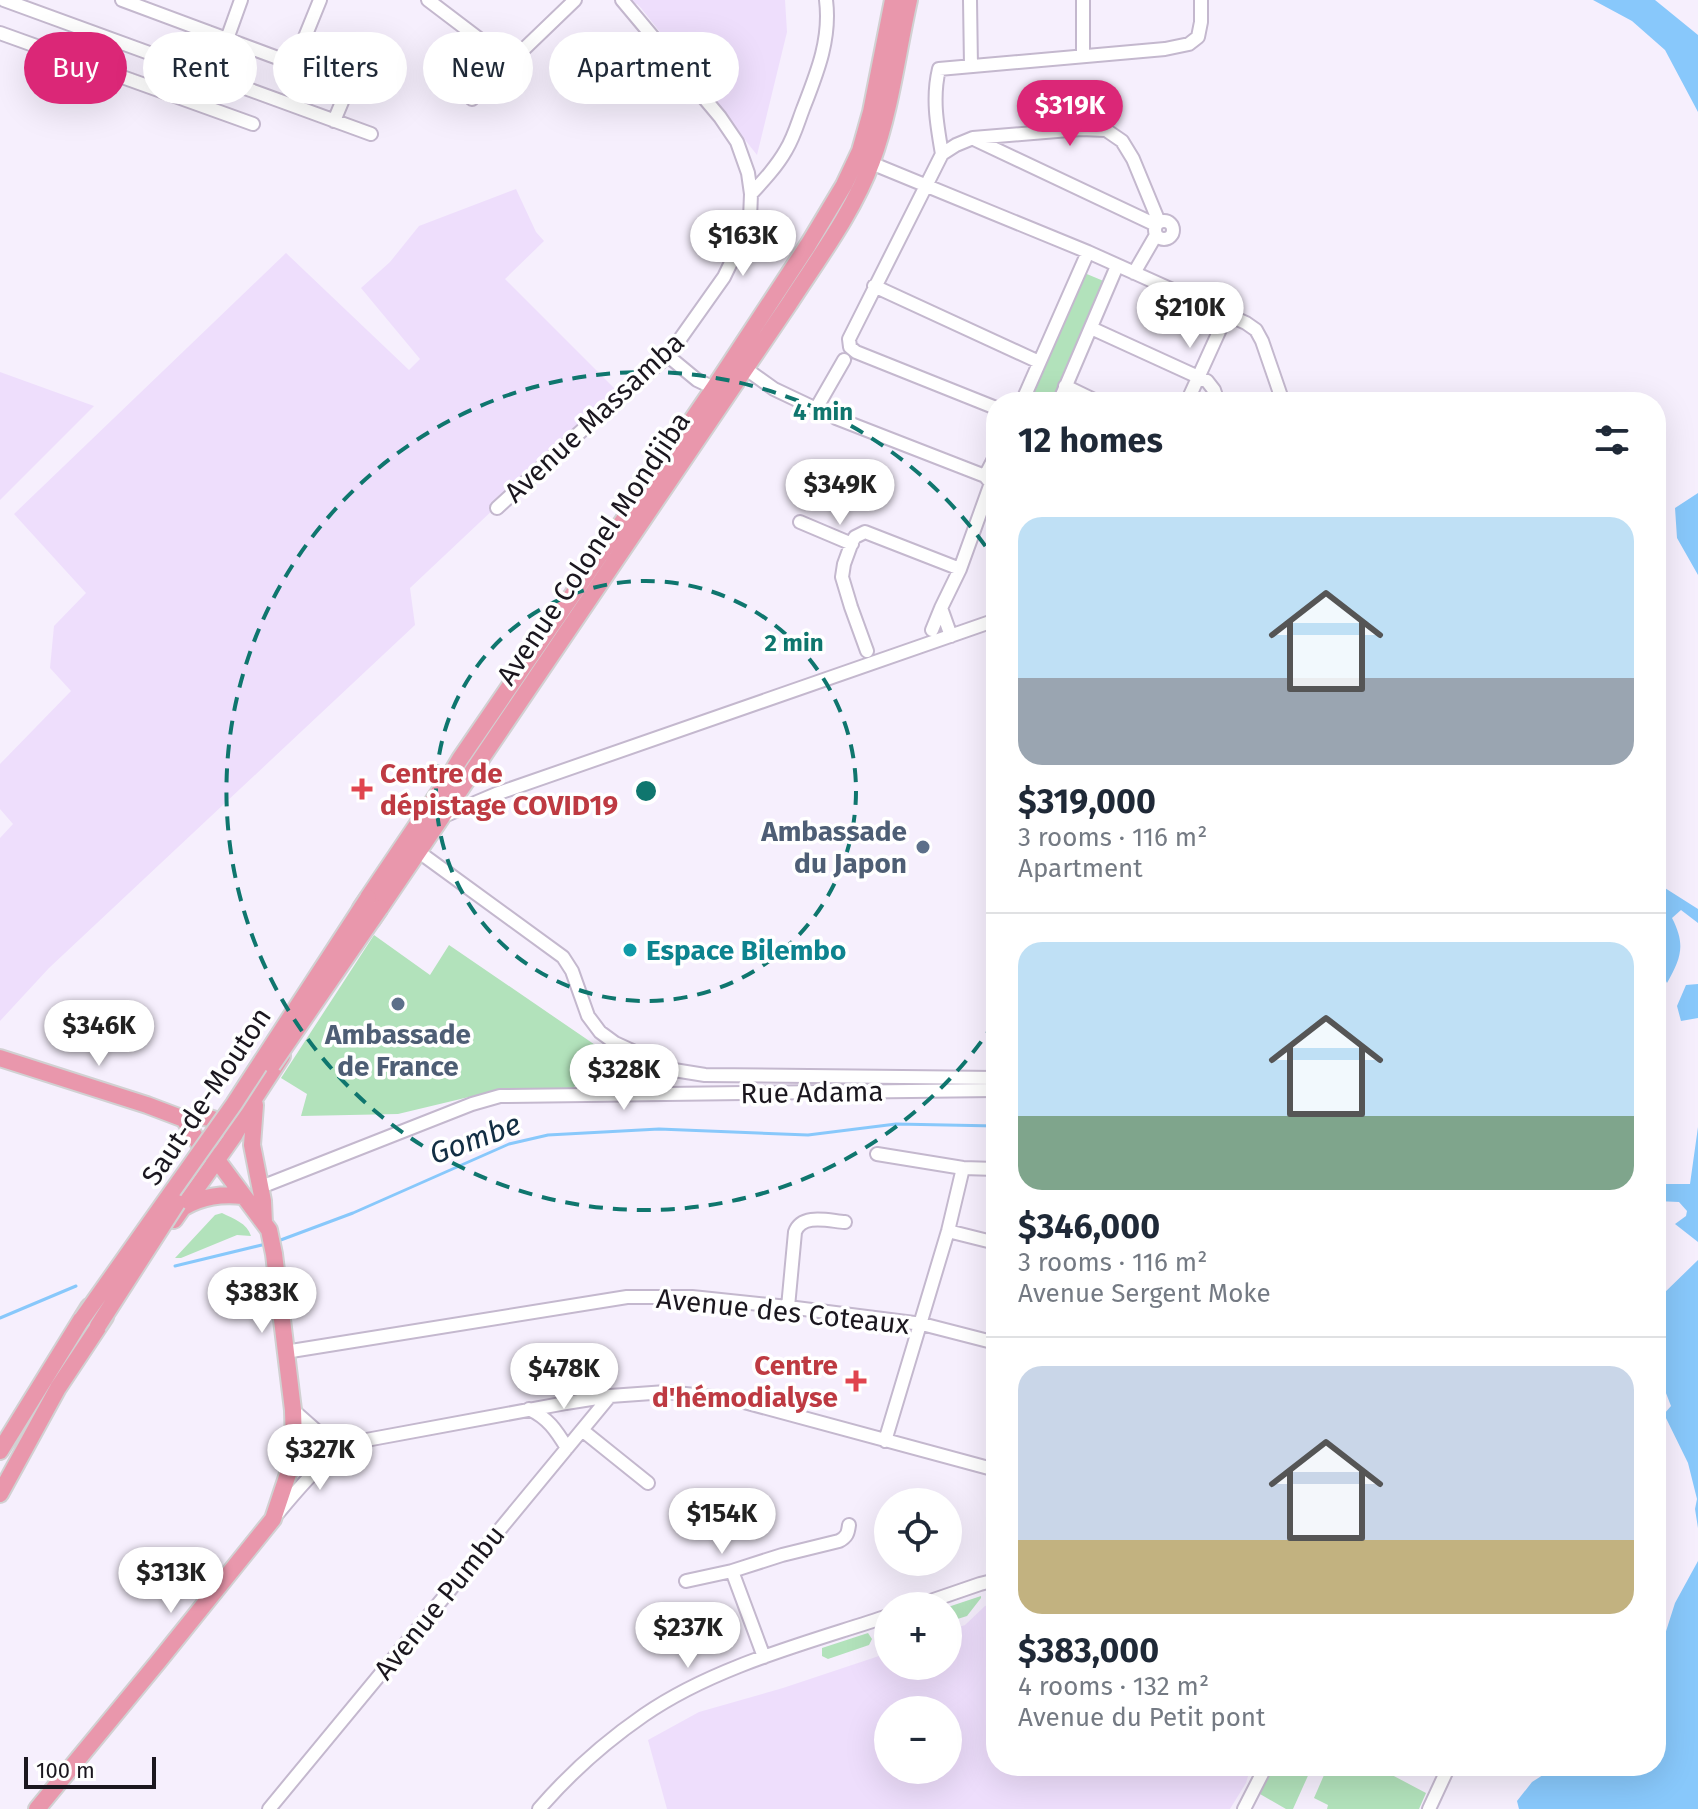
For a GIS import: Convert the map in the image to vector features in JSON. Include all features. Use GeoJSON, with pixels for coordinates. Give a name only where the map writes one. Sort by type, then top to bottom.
{"type":"FeatureCollection","features":[{"type":"Feature","properties":{"kind":"main road","name":"Avenue Colonel Mondjiba"},"geometry":{"type":"LineString","coordinates":[[82,1319],[163,1192],[374,903],[739,365],[853,168],[871,112],[893,0]]}},
{"type":"Feature","properties":{"kind":"main road","name":"Avenue Colonel Mondjiba"},"geometry":{"type":"LineString","coordinates":[[664,474],[714,388],[739,365],[789,304],[850,207],[882,131],[909,0]]}},
{"type":"Feature","properties":{"kind":"main road","name":"Avenue Colonel Mondjiba"},"geometry":{"type":"LineString","coordinates":[[98,1326],[235,1134],[374,903],[419,852],[437,811]]}},
{"type":"Feature","properties":{"kind":"main road","name":"Saut-de-Mouton"},"geometry":{"type":"LineString","coordinates":[[82,1319],[374,903]]}},
{"type":"Feature","properties":{"kind":"main road","name":"Saut-de-Mouton"},"geometry":{"type":"LineString","coordinates":[[98,1326],[374,903]]}},
{"type":"Feature","properties":{"kind":"main road"},"geometry":{"type":"LineString","coordinates":[[0,1058],[184,1119],[216,1118],[252,1145]]}},
{"type":"Feature","properties":{"kind":"main road"},"geometry":{"type":"LineString","coordinates":[[37,1809],[273,1519],[292,1458],[293,1410],[274,1254],[266,1227],[252,1145],[251,1103],[229,1099]]}},
{"type":"Feature","properties":{"kind":"main road"},"geometry":{"type":"LineString","coordinates":[[184,1119],[198,1142],[217,1160],[266,1227]]}},
{"type":"Feature","properties":{"kind":"main road"},"geometry":{"type":"LineString","coordinates":[[183,1164],[203,1178]]}},
{"type":"Feature","properties":{"kind":"main road"},"geometry":{"type":"LineString","coordinates":[[182,1208],[215,1195],[243,1196]]}},
{"type":"Feature","properties":{"kind":"main road"},"geometry":{"type":"LineString","coordinates":[[0,1451],[82,1319]]}},
{"type":"Feature","properties":{"kind":"main road"},"geometry":{"type":"LineString","coordinates":[[0,1494],[58,1388],[98,1326]]}},
{"type":"Feature","properties":{"kind":"street"},"geometry":{"type":"LineString","coordinates":[[6,0],[143,51]]}},
{"type":"Feature","properties":{"kind":"street"},"geometry":{"type":"LineString","coordinates":[[122,0],[208,32]]}},
{"type":"Feature","properties":{"kind":"street"},"geometry":{"type":"LineString","coordinates":[[158,14],[163,0]]}},
{"type":"Feature","properties":{"kind":"street"},"geometry":{"type":"LineString","coordinates":[[230,32],[241,0]]}},
{"type":"Feature","properties":{"kind":"street"},"geometry":{"type":"LineString","coordinates":[[307,32],[320,0]]}},
{"type":"Feature","properties":{"kind":"street"},"geometry":{"type":"LineString","coordinates":[[428,0],[470,32]]}},
{"type":"Feature","properties":{"kind":"street"},"geometry":{"type":"LineString","coordinates":[[533,41],[575,0]]}},
{"type":"Feature","properties":{"kind":"street","name":"Avenue Massamba"},"geometry":{"type":"LineString","coordinates":[[497,508],[668,356],[724,277],[750,219],[748,173],[737,142],[720,117],[622,0]]}},
{"type":"Feature","properties":{"kind":"street"},"geometry":{"type":"LineString","coordinates":[[751,194],[787,149],[796,128],[821,62],[828,29],[826,0]]}},
{"type":"Feature","properties":{"kind":"street"},"geometry":{"type":"LineString","coordinates":[[970,0],[971,66]]}},
{"type":"Feature","properties":{"kind":"street"},"geometry":{"type":"LineString","coordinates":[[1083,0],[1083,56]]}},
{"type":"Feature","properties":{"kind":"street"},"geometry":{"type":"LineString","coordinates":[[986,404],[850,347],[849,339],[874,286],[942,154],[935,106],[939,69],[1165,49],[1189,44],[1198,37],[1201,0]]}},
{"type":"Feature","properties":{"kind":"street"},"geometry":{"type":"LineString","coordinates":[[0,33],[143,84]]}},
{"type":"Feature","properties":{"kind":"street"},"geometry":{"type":"LineString","coordinates":[[257,93],[371,134]]}},
{"type":"Feature","properties":{"kind":"street"},"geometry":{"type":"LineString","coordinates":[[197,104],[253,124]]}},
{"type":"Feature","properties":{"kind":"street"},"geometry":{"type":"LineString","coordinates":[[334,121],[341,104]]}},
{"type":"Feature","properties":{"kind":"street"},"geometry":{"type":"LineString","coordinates":[[942,154],[973,138],[1081,129],[1106,130],[1122,141],[1133,159],[1157,227],[1134,273]]}},
{"type":"Feature","properties":{"kind":"street"},"geometry":{"type":"LineString","coordinates":[[973,138],[1157,227]]}},
{"type":"Feature","properties":{"kind":"street"},"geometry":{"type":"LineString","coordinates":[[871,163],[1088,252],[1256,330],[1280,392]]}},
{"type":"Feature","properties":{"kind":"street"},"geometry":{"type":"LineString","coordinates":[[1026,392],[1088,252]]}},
{"type":"Feature","properties":{"kind":"street"},"geometry":{"type":"LineString","coordinates":[[1063,392],[1117,266]]}},
{"type":"Feature","properties":{"kind":"street"},"geometry":{"type":"LineString","coordinates":[[874,286],[1039,362]]}},
{"type":"Feature","properties":{"kind":"street"},"geometry":{"type":"LineString","coordinates":[[1191,392],[1227,314]]}},
{"type":"Feature","properties":{"kind":"street"},"geometry":{"type":"LineString","coordinates":[[1091,328],[1207,381],[1215,392]]}},
{"type":"Feature","properties":{"kind":"street"},"geometry":{"type":"LineString","coordinates":[[668,356],[697,380],[714,388]]}},
{"type":"Feature","properties":{"kind":"street"},"geometry":{"type":"LineString","coordinates":[[739,365],[774,389],[817,407],[844,360]]}},
{"type":"Feature","properties":{"kind":"street"},"geometry":{"type":"LineString","coordinates":[[1065,386],[1077,392]]}},
{"type":"Feature","properties":{"kind":"street"},"geometry":{"type":"LineString","coordinates":[[836,418],[986,481]]}},
{"type":"Feature","properties":{"kind":"street"},"geometry":{"type":"LineString","coordinates":[[932,630],[960,569],[986,497]]}},
{"type":"Feature","properties":{"kind":"street"},"geometry":{"type":"LineString","coordinates":[[800,522],[852,544]]}},
{"type":"Feature","properties":{"kind":"street"},"geometry":{"type":"LineString","coordinates":[[867,651],[842,577],[855,537],[865,532],[960,569]]}},
{"type":"Feature","properties":{"kind":"street"},"geometry":{"type":"LineString","coordinates":[[941,608],[951,636]]}},
{"type":"Feature","properties":{"kind":"street"},"geometry":{"type":"LineString","coordinates":[[437,811],[496,794],[986,624]]}},
{"type":"Feature","properties":{"kind":"street"},"geometry":{"type":"LineString","coordinates":[[419,852],[563,957],[572,971],[588,1016],[600,1032],[615,1043],[674,1070],[705,1075],[986,1078]]}},
{"type":"Feature","properties":{"kind":"street","name":"Rue Adama"},"geometry":{"type":"LineString","coordinates":[[261,1187],[472,1104],[500,1096],[986,1090]]}},
{"type":"Feature","properties":{"kind":"street"},"geometry":{"type":"LineString","coordinates":[[877,1154],[986,1169]]}},
{"type":"Feature","properties":{"kind":"street"},"geometry":{"type":"LineString","coordinates":[[885,1441],[922,1324],[963,1168]]}},
{"type":"Feature","properties":{"kind":"street"},"geometry":{"type":"LineString","coordinates":[[788,1307],[798,1225],[804,1220],[845,1222]]}},
{"type":"Feature","properties":{"kind":"street"},"geometry":{"type":"LineString","coordinates":[[948,1231],[986,1240]]}},
{"type":"Feature","properties":{"kind":"street","name":"Avenue des Coteaux"},"geometry":{"type":"LineString","coordinates":[[285,1352],[627,1297],[692,1297],[788,1307],[922,1324],[986,1340]]}},
{"type":"Feature","properties":{"kind":"street"},"geometry":{"type":"LineString","coordinates":[[273,1519],[309,1477],[350,1443],[610,1396],[666,1392],[733,1399],[986,1467]]}},
{"type":"Feature","properties":{"kind":"street","name":"Avenue Pumbu"},"geometry":{"type":"LineString","coordinates":[[269,1809],[610,1396]]}},
{"type":"Feature","properties":{"kind":"street"},"geometry":{"type":"LineString","coordinates":[[529,1409],[550,1423],[567,1448]]}},
{"type":"Feature","properties":{"kind":"street"},"geometry":{"type":"LineString","coordinates":[[293,1410],[319,1433],[350,1443]]}},
{"type":"Feature","properties":{"kind":"street"},"geometry":{"type":"LineString","coordinates":[[582,1430],[648,1483]]}},
{"type":"Feature","properties":{"kind":"street"},"geometry":{"type":"LineString","coordinates":[[686,1581],[839,1541],[848,1533],[849,1525]]}},
{"type":"Feature","properties":{"kind":"street"},"geometry":{"type":"LineString","coordinates":[[732,1571],[764,1657]]}},
{"type":"Feature","properties":{"kind":"street"},"geometry":{"type":"LineString","coordinates":[[959,1592],[986,1583]]}},
{"type":"Feature","properties":{"kind":"street"},"geometry":{"type":"LineString","coordinates":[[539,1809],[582,1763],[645,1714],[706,1681],[764,1657],[874,1621]]}},
{"type":"Feature","properties":{"kind":"street"},"geometry":{"type":"LineString","coordinates":[[1244,1809],[1261,1776]]}},
{"type":"Feature","properties":{"kind":"street"},"geometry":{"type":"LineString","coordinates":[[1429,1809],[1444,1776]]}},
{"type":"Feature","properties":{"kind":"shaded area"},"geometry":{"type":"Polygon","coordinates":[[[626,0],[785,0],[787,32],[757,155],[717,104],[739,104],[739,32],[660,32],[637,4],[630,5],[626,0]]]}},
{"type":"Feature","properties":{"kind":"shaded area"},"geometry":{"type":"Polygon","coordinates":[[[516,189],[536,232],[544,241],[505,279],[618,392],[410,588],[415,625],[49,968],[0,1021],[0,838],[13,824],[0,809],[0,764],[71,691],[50,668],[54,626],[86,593],[14,514],[286,253],[409,370],[420,359],[361,288],[390,262],[419,226],[516,189]]]}},
{"type":"Feature","properties":{"kind":"shaded area"},"geometry":{"type":"Polygon","coordinates":[[[0,372],[94,406],[0,500],[0,372]]]}},
{"type":"Feature","properties":{"kind":"shaded area"},"geometry":{"type":"Polygon","coordinates":[[[986,1606],[986,1776],[1248,1776],[1230,1809],[667,1809],[648,1740],[699,1712],[874,1658],[874,1680],[962,1680],[962,1626],[986,1606]]]}},
{"type":"Feature","properties":{"kind":"green space"},"geometry":{"type":"Polygon","coordinates":[[[1082,272],[1106,282],[1058,392],[1030,392],[1082,272]]]}},
{"type":"Feature","properties":{"kind":"green space"},"geometry":{"type":"Polygon","coordinates":[[[374,935],[430,975],[449,945],[604,1051],[570,1092],[494,1091],[398,1114],[301,1116],[307,1094],[281,1078],[374,935]]]}},
{"type":"Feature","properties":{"kind":"green space"},"geometry":{"type":"Polygon","coordinates":[[[222,1213],[243,1225],[251,1236],[237,1235],[175,1258],[215,1215],[222,1213]]]}},
{"type":"Feature","properties":{"kind":"green space"},"geometry":{"type":"Polygon","coordinates":[[[981,1596],[967,1616],[962,1618],[962,1602],[981,1596]]]}},
{"type":"Feature","properties":{"kind":"green space"},"geometry":{"type":"Polygon","coordinates":[[[868,1633],[872,1639],[869,1645],[828,1659],[822,1656],[822,1648],[868,1633]]]}},
{"type":"Feature","properties":{"kind":"green space"},"geometry":{"type":"Polygon","coordinates":[[[1267,1776],[1308,1776],[1293,1809],[1286,1809],[1260,1794],[1267,1776]]]}},
{"type":"Feature","properties":{"kind":"green space"},"geometry":{"type":"Polygon","coordinates":[[[1324,1776],[1394,1776],[1426,1793],[1419,1809],[1327,1809],[1328,1805],[1314,1798],[1324,1776]]]}},
{"type":"Feature","properties":{"kind":"water"},"geometry":{"type":"Polygon","coordinates":[[[1593,0],[1655,0],[1698,35],[1698,112],[1665,50],[1632,21],[1593,0]]]}},
{"type":"Feature","properties":{"kind":"water"},"geometry":{"type":"Polygon","coordinates":[[[1698,493],[1698,575],[1677,538],[1675,508],[1698,493]]]}},
{"type":"Feature","properties":{"kind":"water"},"geometry":{"type":"Polygon","coordinates":[[[1666,889],[1698,909],[1698,923],[1681,910],[1672,918],[1679,936],[1680,951],[1667,983],[1666,889]]]}},
{"type":"Feature","properties":{"kind":"water"},"geometry":{"type":"Polygon","coordinates":[[[1698,984],[1698,1018],[1681,1021],[1677,1006],[1686,985],[1698,984]]]}},
{"type":"Feature","properties":{"kind":"water"},"geometry":{"type":"Polygon","coordinates":[[[1698,1127],[1698,1242],[1675,1224],[1686,1216],[1687,1211],[1679,1202],[1666,1201],[1666,1184],[1690,1184],[1698,1127]]]}},
{"type":"Feature","properties":{"kind":"water"},"geometry":{"type":"Polygon","coordinates":[[[1698,1260],[1698,1528],[1697,1499],[1688,1463],[1666,1418],[1666,1412],[1671,1406],[1666,1393],[1666,1291],[1698,1260]]]}},
{"type":"Feature","properties":{"kind":"water"},"geometry":{"type":"Polygon","coordinates":[[[1698,1561],[1698,1809],[1519,1809],[1517,1801],[1532,1782],[1541,1776],[1666,1776],[1666,1631],[1675,1603],[1698,1561]]]}},
{"type":"Feature","properties":{"kind":"waterway","name":"Gombe"},"geometry":{"type":"LineString","coordinates":[[278,1241],[353,1213],[509,1144],[548,1135],[659,1129],[808,1135],[896,1124],[986,1126]]}},
{"type":"Feature","properties":{"kind":"waterway","name":"Gombe"},"geometry":{"type":"LineString","coordinates":[[175,1266],[266,1244]]}},
{"type":"Feature","properties":{"kind":"waterway","name":"Gombe"},"geometry":{"type":"LineString","coordinates":[[0,1318],[76,1286]]}},
{"type":"Feature","properties":{"kind":"place","name":"Centre de dépistage COVID19"},"geometry":{"type":"Point","coordinates":[362,789]}},
{"type":"Feature","properties":{"kind":"place","name":"Ambassade du Japon"},"geometry":{"type":"Point","coordinates":[923,847]}},
{"type":"Feature","properties":{"kind":"place","name":"Espace Bilembo"},"geometry":{"type":"Point","coordinates":[630,950]}},
{"type":"Feature","properties":{"kind":"place","name":"Ambassade de France"},"geometry":{"type":"Point","coordinates":[398,1004]}},
{"type":"Feature","properties":{"kind":"place","name":"Centre d'hémodialyse"},"geometry":{"type":"Point","coordinates":[856,1381]}}]}
